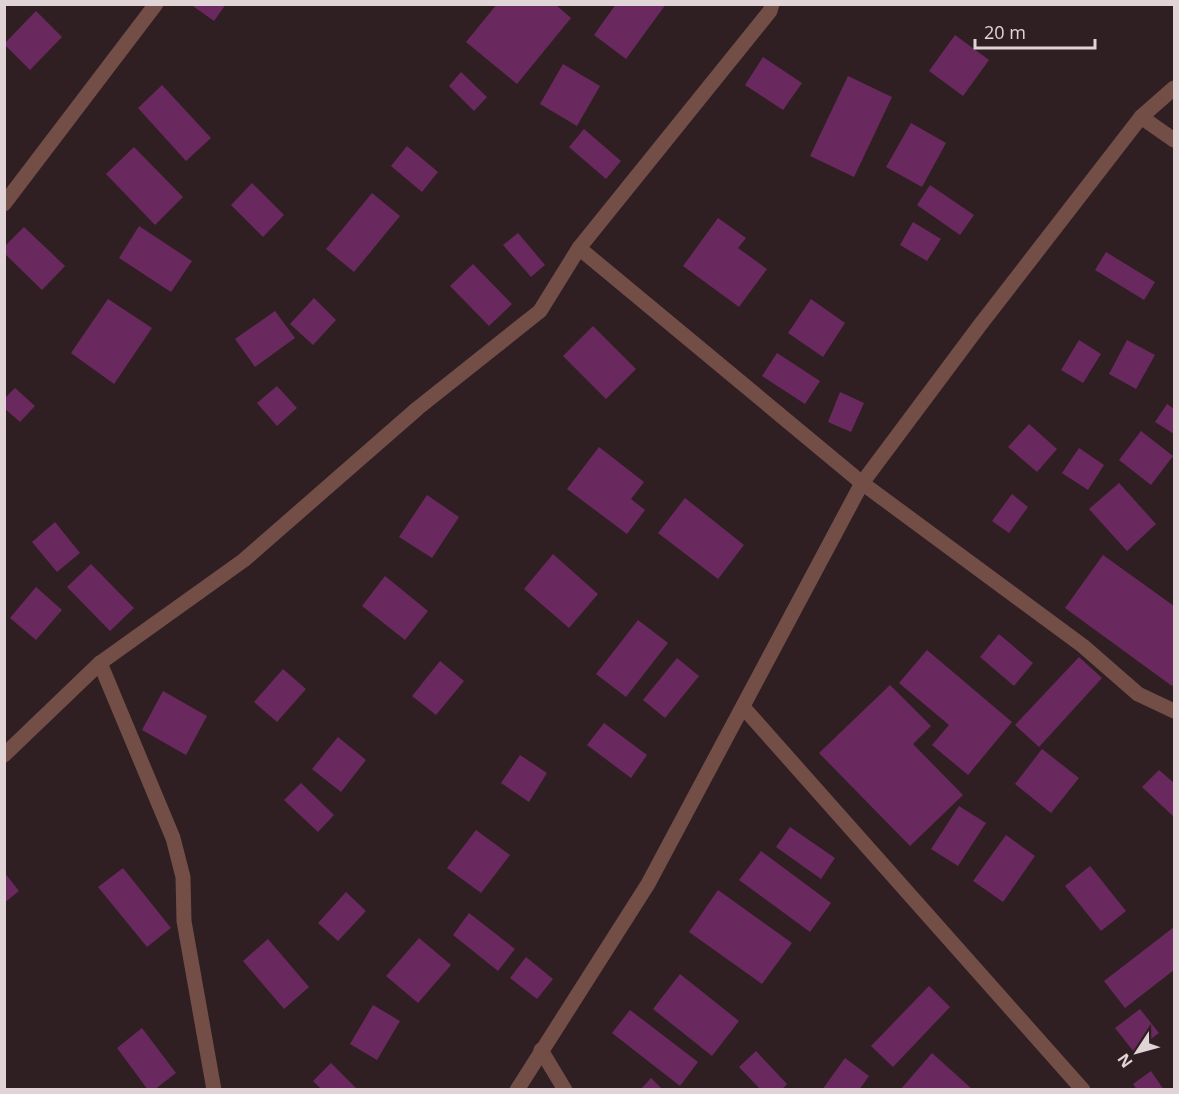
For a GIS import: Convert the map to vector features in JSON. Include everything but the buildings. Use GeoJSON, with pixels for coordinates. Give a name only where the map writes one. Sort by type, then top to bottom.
{"type":"FeatureCollection","features":[{"type":"Feature","properties":{"kind":"street"},"geometry":{"type":"LineString","coordinates":[[4,204],[156,4]]}},
{"type":"Feature","properties":{"kind":"street"},"geometry":{"type":"LineString","coordinates":[[4,755],[100,663],[244,560],[418,408],[540,311],[579,248],[768,7]]}},
{"type":"Feature","properties":{"kind":"street"},"geometry":{"type":"LineString","coordinates":[[517,1089],[648,884],[862,483],[980,325],[1141,117],[1174,88]]}},
{"type":"Feature","properties":{"kind":"street"},"geometry":{"type":"LineString","coordinates":[[1141,117],[1174,140]]}},
{"type":"Feature","properties":{"kind":"street"},"geometry":{"type":"LineString","coordinates":[[579,248],[862,483],[1083,646],[1138,694],[1174,711]]}},
{"type":"Feature","properties":{"kind":"street"},"geometry":{"type":"LineString","coordinates":[[100,663],[173,838],[183,877],[184,921],[214,1089]]}},
{"type":"Feature","properties":{"kind":"street"},"geometry":{"type":"LineString","coordinates":[[743,707],[1083,1089]]}},
{"type":"Feature","properties":{"kind":"street"},"geometry":{"type":"LineString","coordinates":[[541,1050],[565,1089]]}}]}
